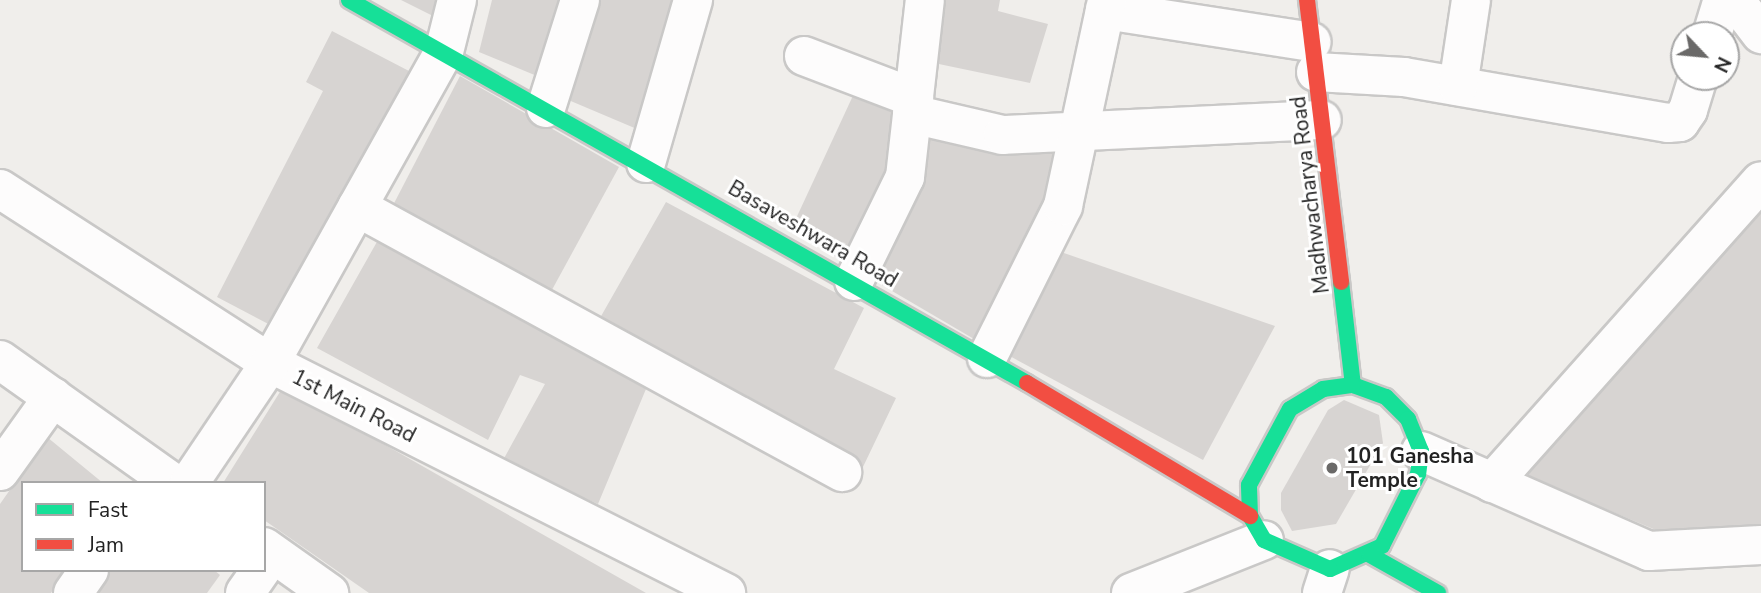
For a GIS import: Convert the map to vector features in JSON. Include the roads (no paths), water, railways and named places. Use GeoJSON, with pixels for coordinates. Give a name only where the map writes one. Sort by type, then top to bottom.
{"type":"FeatureCollection","features":[{"type":"Feature","properties":{"kind":"street","name":"Basaveshwara Road"},"geometry":{"type":"LineString","coordinates":[[350,0],[646,163],[987,358],[1257,528]]}},
{"type":"Feature","properties":{"kind":"street"},"geometry":{"type":"LineString","coordinates":[[0,360],[167,480],[270,363],[444,52],[457,0]]}},
{"type":"Feature","properties":{"kind":"street"},"geometry":{"type":"LineString","coordinates":[[546,108],[580,0]]}},
{"type":"Feature","properties":{"kind":"street"},"geometry":{"type":"LineString","coordinates":[[646,163],[693,0]]}},
{"type":"Feature","properties":{"kind":"street"},"geometry":{"type":"LineString","coordinates":[[854,281],[905,177],[925,0]]}},
{"type":"Feature","properties":{"kind":"street","name":"Madhwacharya Road"},"geometry":{"type":"LineString","coordinates":[[1307,0],[1353,385]]}},
{"type":"Feature","properties":{"kind":"street"},"geometry":{"type":"LineString","coordinates":[[1458,86],[1471,0]]}},
{"type":"Feature","properties":{"kind":"street"},"geometry":{"type":"LineString","coordinates":[[1716,21],[1723,0]]}},
{"type":"Feature","properties":{"kind":"street"},"geometry":{"type":"LineString","coordinates":[[1735,0],[1761,34]]}},
{"type":"Feature","properties":{"kind":"street"},"geometry":{"type":"LineString","coordinates":[[987,358],[1063,206],[1106,5],[1314,57],[1458,86],[1668,123],[1680,122],[1692,91]]}},
{"type":"Feature","properties":{"kind":"street"},"geometry":{"type":"LineString","coordinates":[[804,55],[913,106],[1003,135],[1077,134],[1322,121]]}},
{"type":"Feature","properties":{"kind":"street"},"geometry":{"type":"LineString","coordinates":[[1492,483],[1761,181]]}},
{"type":"Feature","properties":{"kind":"street","name":"1st Main Road"},"geometry":{"type":"LineString","coordinates":[[0,189],[270,363],[721,592]]}},
{"type":"Feature","properties":{"kind":"street"},"geometry":{"type":"LineString","coordinates":[[357,208],[842,472]]}},
{"type":"Feature","properties":{"kind":"street"},"geometry":{"type":"LineString","coordinates":[[1353,385],[1386,397],[1408,419],[1421,451],[1397,524],[1370,555],[1326,581],[1257,528],[1249,485],[1290,409],[1323,388],[1353,385]]}},
{"type":"Feature","properties":{"kind":"street"},"geometry":{"type":"LineString","coordinates":[[0,471],[53,397]]}},
{"type":"Feature","properties":{"kind":"street"},"geometry":{"type":"LineString","coordinates":[[1421,451],[1649,551],[1761,545]]}},
{"type":"Feature","properties":{"kind":"street"},"geometry":{"type":"LineString","coordinates":[[1130,593],[1257,528]]}},
{"type":"Feature","properties":{"kind":"street"},"geometry":{"type":"LineString","coordinates":[[1370,555],[1438,593]]}},
{"type":"Feature","properties":{"kind":"street"},"geometry":{"type":"LineString","coordinates":[[266,560],[329,593]]}},
{"type":"Feature","properties":{"kind":"street"},"geometry":{"type":"LineString","coordinates":[[74,593],[88,572]]}},
{"type":"Feature","properties":{"kind":"street"},"geometry":{"type":"LineString","coordinates":[[245,593],[257,572]]}},
{"type":"Feature","properties":{"kind":"place","name":"101 Ganesha Temple"},"geometry":{"type":"Point","coordinates":[1332,468]}}]}
